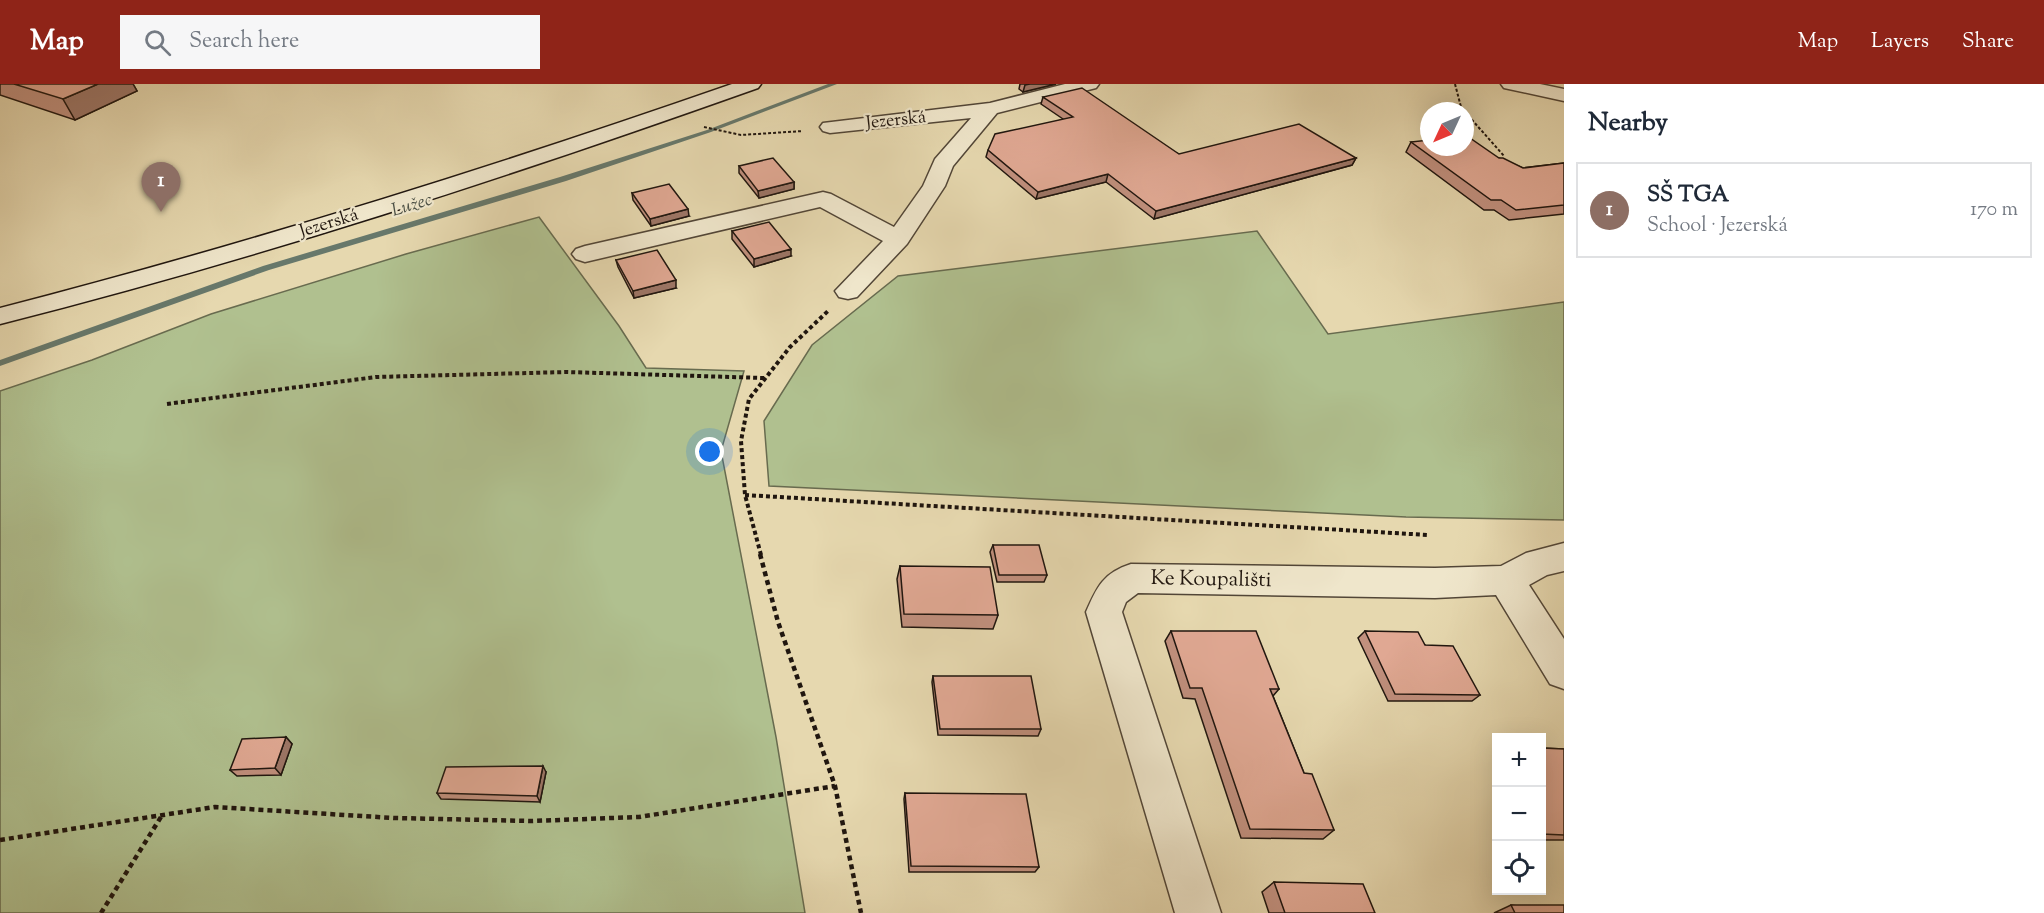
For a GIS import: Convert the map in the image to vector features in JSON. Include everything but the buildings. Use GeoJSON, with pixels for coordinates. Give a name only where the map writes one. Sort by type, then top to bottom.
{"type":"FeatureCollection","features":[{"type":"Feature","properties":{"kind":"street","name":"Jezerská"},"geometry":{"type":"LineString","coordinates":[[0,316],[117,287],[395,204],[653,119],[751,84]]}},
{"type":"Feature","properties":{"kind":"street","name":"Jezerská"},"geometry":{"type":"LineString","coordinates":[[830,127],[910,120],[990,109],[1089,84]]}},
{"type":"Feature","properties":{"kind":"street"},"geometry":{"type":"LineString","coordinates":[[1510,84],[1564,95]]}},
{"type":"Feature","properties":{"kind":"street"},"geometry":{"type":"LineString","coordinates":[[932,149],[990,109]]}},
{"type":"Feature","properties":{"kind":"street"},"geometry":{"type":"LineString","coordinates":[[848,291],[898,239],[934,186],[932,149],[910,120]]}},
{"type":"Feature","properties":{"kind":"street"},"geometry":{"type":"LineString","coordinates":[[585,254],[823,198],[898,239]]}},
{"type":"Feature","properties":{"kind":"street","name":"Ke Koupališti"},"geometry":{"type":"LineString","coordinates":[[1198,913],[1104,612],[1112,593],[1131,578],[1435,583],[1506,580],[1538,563],[1564,558]]}},
{"type":"Feature","properties":{"kind":"street"},"geometry":{"type":"LineString","coordinates":[[1506,580],[1564,672]]}},
{"type":"Feature","properties":{"kind":"path"},"geometry":{"type":"LineString","coordinates":[[1455,84],[1460,102]]}},
{"type":"Feature","properties":{"kind":"path"},"geometry":{"type":"LineString","coordinates":[[1474,121],[1504,156]]}},
{"type":"Feature","properties":{"kind":"path"},"geometry":{"type":"LineString","coordinates":[[701,125],[724,134],[765,136],[830,127]]}},
{"type":"Feature","properties":{"kind":"path"},"geometry":{"type":"LineString","coordinates":[[848,291],[790,347],[748,399],[741,441],[745,495],[778,622],[835,786],[861,913]]}},
{"type":"Feature","properties":{"kind":"path"},"geometry":{"type":"LineString","coordinates":[[166,404],[376,377],[567,372],[765,378]]}},
{"type":"Feature","properties":{"kind":"path"},"geometry":{"type":"LineString","coordinates":[[745,495],[1428,535]]}},
{"type":"Feature","properties":{"kind":"path"},"geometry":{"type":"LineString","coordinates":[[0,840],[215,807],[394,818],[532,821],[639,818],[835,786]]}},
{"type":"Feature","properties":{"kind":"path"},"geometry":{"type":"LineString","coordinates":[[101,913],[161,816]]}},
{"type":"Feature","properties":{"kind":"green space"},"geometry":{"type":"Polygon","coordinates":[[[539,217],[619,326],[646,368],[744,371],[721,451],[776,737],[805,913],[0,913],[0,391],[92,360],[211,314],[406,254],[539,217]]]}},
{"type":"Feature","properties":{"kind":"green space"},"geometry":{"type":"Polygon","coordinates":[[[1257,231],[1328,334],[1564,302],[1564,520],[1406,517],[769,486],[764,421],[812,345],[898,276],[1257,231]]]}},
{"type":"Feature","properties":{"kind":"waterway","name":"Lužec"},"geometry":{"type":"LineString","coordinates":[[0,363],[266,268],[563,179],[709,131],[834,84]]}},
{"type":"Feature","properties":{"kind":"place","name":"SŠ TGA"},"geometry":{"type":"Point","coordinates":[161,212]}}]}
